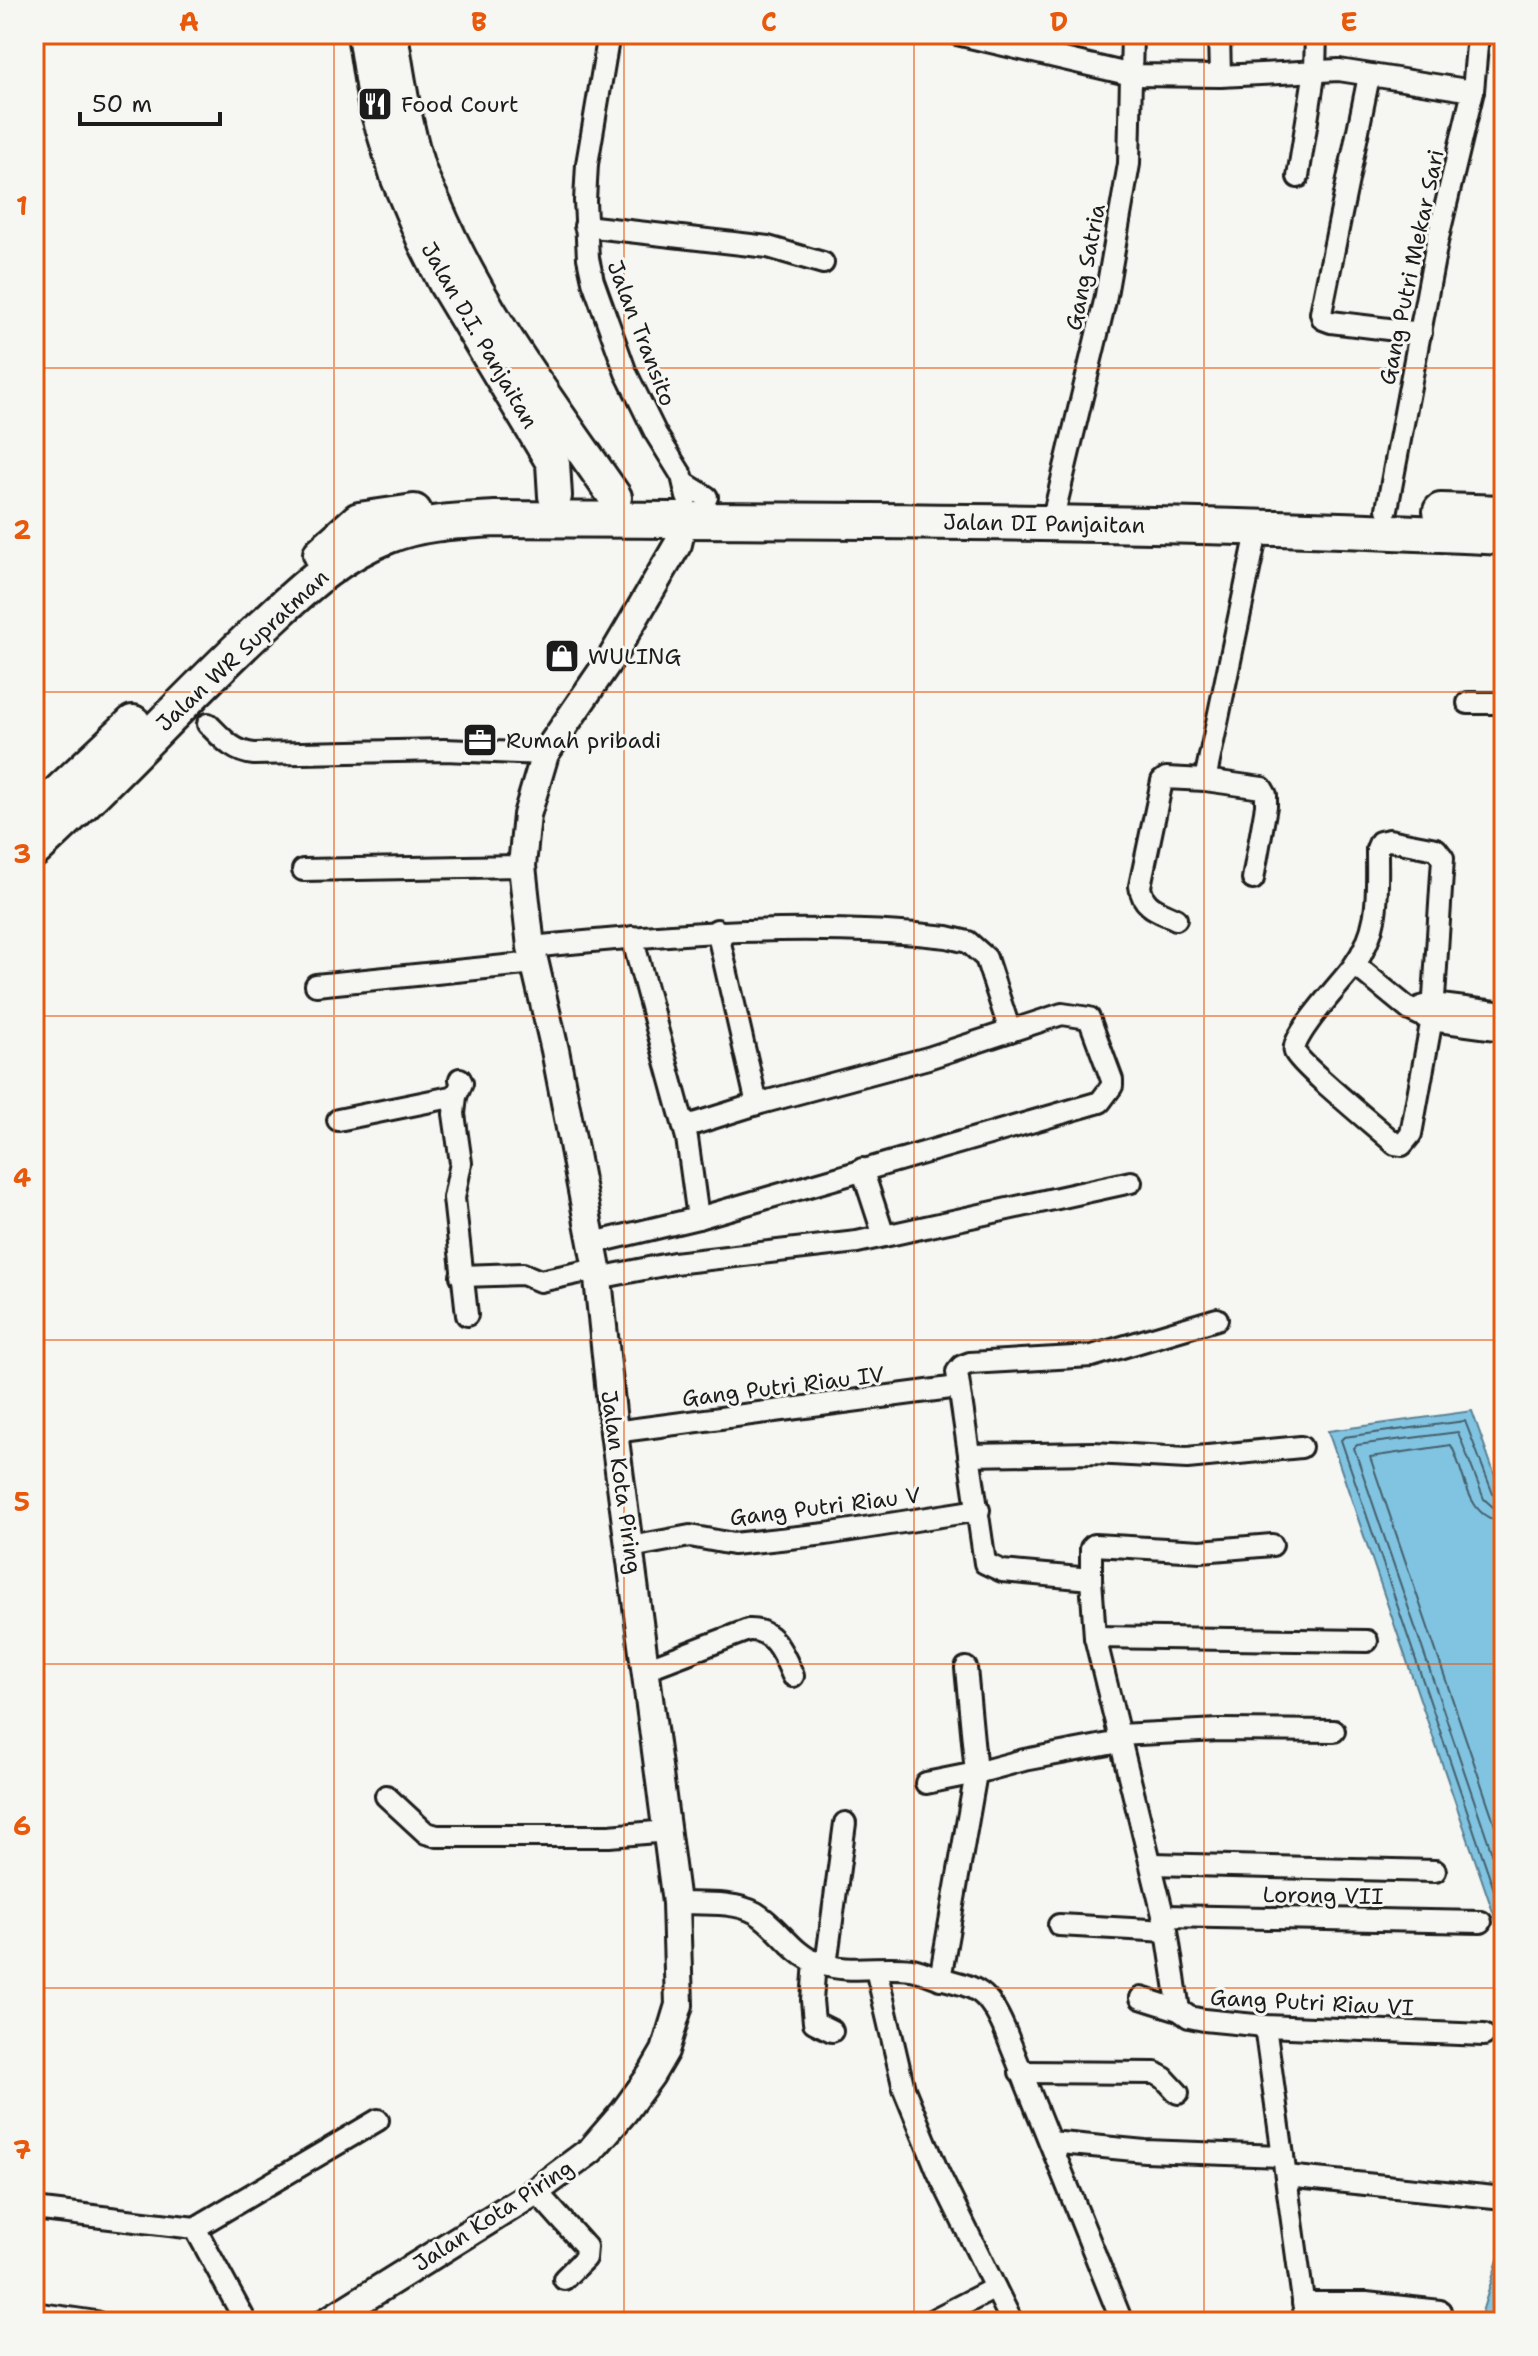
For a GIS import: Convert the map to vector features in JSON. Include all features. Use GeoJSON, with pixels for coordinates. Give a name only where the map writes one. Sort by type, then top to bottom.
{"type":"FeatureCollection","features":[{"type":"Feature","properties":{"kind":"highway","name":"Jalan WR Supratman"},"geometry":{"type":"LineString","coordinates":[[34,816],[359,520],[524,496],[585,502]]}},
{"type":"Feature","properties":{"kind":"highway","name":"Jalan DI Panjaitan"},"geometry":{"type":"LineString","coordinates":[[691,499],[1058,522],[1258,527],[1494,524]]}},
{"type":"Feature","properties":{"kind":"highway","name":"Jalan DI Panjaitan"},"geometry":{"type":"LineString","coordinates":[[585,502],[691,499],[1387,509],[1494,524]]}},
{"type":"Feature","properties":{"kind":"highway","name":"Jalan WR Supratman"},"geometry":{"type":"LineString","coordinates":[[34,850],[321,571],[390,534],[430,524],[495,519],[585,502]]}},
{"type":"Feature","properties":{"kind":"main road","name":"Jalan D.I. Panjaitan"},"geometry":{"type":"LineString","coordinates":[[364,34],[388,102],[398,179],[440,274],[553,463],[585,502]]}},
{"type":"Feature","properties":{"kind":"main road"},"geometry":{"type":"LineString","coordinates":[[391,34],[388,102],[468,275],[502,332],[585,502]]}},
{"type":"Feature","properties":{"kind":"street","name":"Jalan Transito"},"geometry":{"type":"LineString","coordinates":[[609,34],[588,150],[585,226],[593,281],[626,373],[691,499]]}},
{"type":"Feature","properties":{"kind":"street"},"geometry":{"type":"LineString","coordinates":[[957,34],[1132,75],[1220,76],[1339,70],[1473,91]]}},
{"type":"Feature","properties":{"kind":"street","name":"Gang Satria"},"geometry":{"type":"LineString","coordinates":[[1056,505],[1105,301],[1123,201],[1132,133],[1132,34]]}},
{"type":"Feature","properties":{"kind":"street"},"geometry":{"type":"LineString","coordinates":[[1219,34],[1220,76]]}},
{"type":"Feature","properties":{"kind":"street"},"geometry":{"type":"LineString","coordinates":[[1298,177],[1315,70],[1316,34]]}},
{"type":"Feature","properties":{"kind":"street","name":"Gang Putri Mekar Sari"},"geometry":{"type":"LineString","coordinates":[[1387,509],[1437,242],[1473,91],[1478,34]]}},
{"type":"Feature","properties":{"kind":"street"},"geometry":{"type":"LineString","coordinates":[[1369,76],[1321,313],[1323,319],[1331,322],[1421,333]]}},
{"type":"Feature","properties":{"kind":"street"},"geometry":{"type":"LineString","coordinates":[[585,226],[768,247],[823,263]]}},
{"type":"Feature","properties":{"kind":"street","name":"Jalan Kota Piring"},"geometry":{"type":"LineString","coordinates":[[334,2320],[536,2191],[591,2150],[624,2112],[665,2051],[679,2005],[676,1903],[668,1831],[614,1432],[596,1263],[555,1050],[533,955],[522,866],[527,815],[545,754],[590,691],[678,544],[691,499]]}},
{"type":"Feature","properties":{"kind":"street"},"geometry":{"type":"LineString","coordinates":[[1205,780],[1258,527]]}},
{"type":"Feature","properties":{"kind":"street"},"geometry":{"type":"LineString","coordinates":[[1468,703],[1504,703]]}},
{"type":"Feature","properties":{"kind":"street"},"geometry":{"type":"LineString","coordinates":[[208,724],[231,747],[254,754],[444,750],[545,754]]}},
{"type":"Feature","properties":{"kind":"street"},"geometry":{"type":"LineString","coordinates":[[1176,919],[1148,905],[1141,895],[1140,886],[1158,796],[1162,781],[1166,778],[1262,788],[1266,806],[1253,879]]}},
{"type":"Feature","properties":{"kind":"street"},"geometry":{"type":"LineString","coordinates":[[1389,840],[1436,849],[1443,858],[1444,876],[1432,1012],[1411,1134],[1402,1145],[1395,1144],[1295,1053],[1296,1040],[1355,965],[1376,919],[1377,849],[1380,842],[1389,840]]}},
{"type":"Feature","properties":{"kind":"street"},"geometry":{"type":"LineString","coordinates":[[303,870],[522,866]]}},
{"type":"Feature","properties":{"kind":"street"},"geometry":{"type":"LineString","coordinates":[[316,985],[533,955],[632,937],[717,930],[808,928],[905,932],[968,942],[986,958],[1010,1031]]}},
{"type":"Feature","properties":{"kind":"street"},"geometry":{"type":"LineString","coordinates":[[717,930],[757,1104]]}},
{"type":"Feature","properties":{"kind":"street"},"geometry":{"type":"LineString","coordinates":[[632,937],[684,1127],[698,1218]]}},
{"type":"Feature","properties":{"kind":"street"},"geometry":{"type":"LineString","coordinates":[[1355,965],[1410,1010],[1504,1013]]}},
{"type":"Feature","properties":{"kind":"street"},"geometry":{"type":"LineString","coordinates":[[1432,1012],[1504,1030]]}},
{"type":"Feature","properties":{"kind":"street"},"geometry":{"type":"LineString","coordinates":[[461,1276],[523,1274],[540,1281],[596,1263],[698,1218],[1100,1102],[1107,1096],[1112,1080],[1089,1018],[1062,1014],[928,1058],[684,1127]]}},
{"type":"Feature","properties":{"kind":"street"},"geometry":{"type":"LineString","coordinates":[[338,1120],[458,1087],[454,1114],[461,1163],[454,1198],[467,1315]]}},
{"type":"Feature","properties":{"kind":"street"},"geometry":{"type":"LineString","coordinates":[[862,1169],[884,1236]]}},
{"type":"Feature","properties":{"kind":"street"},"geometry":{"type":"LineString","coordinates":[[596,1263],[674,1263],[884,1236],[1131,1182]]}},
{"type":"Feature","properties":{"kind":"street"},"geometry":{"type":"LineString","coordinates":[[1091,1579],[1002,1571],[988,1566],[983,1557],[979,1510],[957,1372],[970,1363],[1092,1356],[1217,1319]]}},
{"type":"Feature","properties":{"kind":"street","name":"Gang Putri Riau IV"},"geometry":{"type":"LineString","coordinates":[[614,1432],[958,1387]]}},
{"type":"Feature","properties":{"kind":"street"},"geometry":{"type":"LineString","coordinates":[[969,1455],[1093,1453],[1187,1458],[1301,1447]]}},
{"type":"Feature","properties":{"kind":"street","name":"Gang Putri Riau V"},"geometry":{"type":"LineString","coordinates":[[631,1547],[690,1536],[733,1544],[826,1534],[979,1510]]}},
{"type":"Feature","properties":{"kind":"street"},"geometry":{"type":"LineString","coordinates":[[1179,2010],[1166,1923],[1095,1637],[1091,1548],[1094,1545],[1201,1551],[1272,1545]]}},
{"type":"Feature","properties":{"kind":"street"},"geometry":{"type":"LineString","coordinates":[[646,1669],[756,1629],[771,1637],[793,1676]]}},
{"type":"Feature","properties":{"kind":"street"},"geometry":{"type":"LineString","coordinates":[[1095,1637],[1367,1641]]}},
{"type":"Feature","properties":{"kind":"street"},"geometry":{"type":"LineString","coordinates":[[940,1979],[976,1773],[966,1668]]}},
{"type":"Feature","properties":{"kind":"street"},"geometry":{"type":"LineString","coordinates":[[926,1783],[1119,1738],[1220,1730],[1334,1731]]}},
{"type":"Feature","properties":{"kind":"street"},"geometry":{"type":"LineString","coordinates":[[386,1796],[426,1833],[437,1836],[609,1836],[668,1831]]}},
{"type":"Feature","properties":{"kind":"street"},"geometry":{"type":"LineString","coordinates":[[832,2031],[814,2022],[812,2000],[845,1823]]}},
{"type":"Feature","properties":{"kind":"street"},"geometry":{"type":"LineString","coordinates":[[1152,1864],[1435,1871]]}},
{"type":"Feature","properties":{"kind":"street"},"geometry":{"type":"LineString","coordinates":[[676,1903],[730,1907],[755,1913],[800,1954],[820,1964],[912,1969],[979,1990],[996,2009],[1122,2322]]}},
{"type":"Feature","properties":{"kind":"street","name":"Lorong VII"},"geometry":{"type":"LineString","coordinates":[[1059,1925],[1481,1922]]}},
{"type":"Feature","properties":{"kind":"street"},"geometry":{"type":"LineString","coordinates":[[876,1969],[904,2089],[938,2172],[1012,2322]]}},
{"type":"Feature","properties":{"kind":"street","name":"Gang Putri Riau VI"},"geometry":{"type":"LineString","coordinates":[[1141,1998],[1204,2020],[1265,2026],[1484,2035]]}},
{"type":"Feature","properties":{"kind":"street"},"geometry":{"type":"LineString","coordinates":[[1265,2026],[1304,2313],[1366,2303],[1440,2311]]}},
{"type":"Feature","properties":{"kind":"street"},"geometry":{"type":"LineString","coordinates":[[1020,2072],[1155,2073],[1178,2093]]}},
{"type":"Feature","properties":{"kind":"street"},"geometry":{"type":"LineString","coordinates":[[34,2209],[195,2228],[378,2120]]}},
{"type":"Feature","properties":{"kind":"street"},"geometry":{"type":"LineString","coordinates":[[1050,2142],[1285,2166],[1504,2198]]}},
{"type":"Feature","properties":{"kind":"street"},"geometry":{"type":"LineString","coordinates":[[536,2191],[586,2247],[585,2258],[564,2279]]}},
{"type":"Feature","properties":{"kind":"street"},"geometry":{"type":"LineString","coordinates":[[195,2228],[246,2322]]}},
{"type":"Feature","properties":{"kind":"street"},"geometry":{"type":"LineString","coordinates":[[929,2322],[995,2288]]}},
{"type":"Feature","properties":{"kind":"street"},"geometry":{"type":"LineString","coordinates":[[34,2313],[96,2322]]}},
{"type":"Feature","properties":{"kind":"water"},"geometry":{"type":"Polygon","coordinates":[[[1472,1411],[1504,1501],[1504,1944],[1328,1431],[1472,1411]]]}},
{"type":"Feature","properties":{"kind":"water"},"geometry":{"type":"Polygon","coordinates":[[[1504,2226],[1504,2322],[1479,2322],[1500,2253],[1504,2226]]]}},
{"type":"Feature","properties":{"kind":"place","name":"Food Court"},"geometry":{"type":"Point","coordinates":[375,104]}},
{"type":"Feature","properties":{"kind":"place","name":"WULING"},"geometry":{"type":"Point","coordinates":[562,656]}},
{"type":"Feature","properties":{"kind":"place","name":"Rumah pribadi"},"geometry":{"type":"Point","coordinates":[480,740]}}]}
